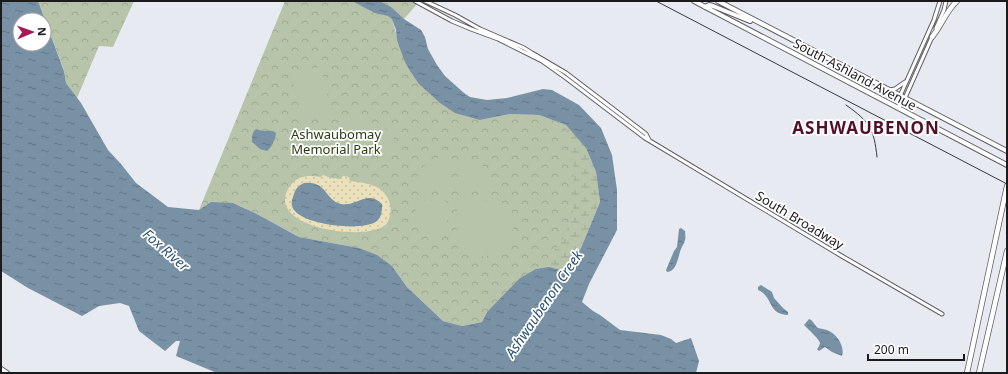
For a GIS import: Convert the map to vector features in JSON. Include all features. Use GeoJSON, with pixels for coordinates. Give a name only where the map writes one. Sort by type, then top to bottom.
{"type":"FeatureCollection","features":[{"type":"Feature","properties":{"kind":"highway"},"geometry":{"type":"LineString","coordinates":[[932,37],[957,1]]}},
{"type":"Feature","properties":{"kind":"highway"},"geometry":{"type":"LineString","coordinates":[[967,373],[1007,186]]}},
{"type":"Feature","properties":{"kind":"highway"},"geometry":{"type":"LineString","coordinates":[[979,373],[1007,251]]}},
{"type":"Feature","properties":{"kind":"main road","name":"South Ashland Avenue"},"geometry":{"type":"LineString","coordinates":[[694,1],[899,107],[1007,165]]}},
{"type":"Feature","properties":{"kind":"main road","name":"South Ashland Avenue"},"geometry":{"type":"LineString","coordinates":[[718,1],[1007,151]]}},
{"type":"Feature","properties":{"kind":"main road"},"geometry":{"type":"LineString","coordinates":[[705,7],[709,5],[713,6],[765,26]]}},
{"type":"Feature","properties":{"kind":"main road"},"geometry":{"type":"LineString","coordinates":[[1,368],[7,373]]}},
{"type":"Feature","properties":{"kind":"street","name":"South Broadway"},"geometry":{"type":"LineString","coordinates":[[414,1],[465,26],[498,39],[544,62],[645,138],[662,149],[942,314]]}},
{"type":"Feature","properties":{"kind":"street","name":"South Broadway"},"geometry":{"type":"LineString","coordinates":[[425,1],[480,29],[524,48],[556,67],[646,134],[649,140]]}},
{"type":"Feature","properties":{"kind":"street"},"geometry":{"type":"LineString","coordinates":[[899,107],[900,96],[934,20],[940,1]]}},
{"type":"Feature","properties":{"kind":"street"},"geometry":{"type":"LineString","coordinates":[[899,107],[905,98],[944,10],[946,1]]}},
{"type":"Feature","properties":{"kind":"street"},"geometry":{"type":"LineString","coordinates":[[888,90],[898,88],[906,81]]}},
{"type":"Feature","properties":{"kind":"green space"},"geometry":{"type":"Polygon","coordinates":[[[38,1],[134,1],[113,47],[99,46],[77,98],[66,83],[64,70],[52,38],[52,12],[42,12],[38,1]]]}},
{"type":"Feature","properties":{"kind":"green space","name":"Ashwaubomay Memorial Park"},"geometry":{"type":"Polygon","coordinates":[[[285,1],[414,1],[418,3],[404,19],[393,22],[400,48],[480,120],[510,114],[539,115],[566,125],[586,148],[581,248],[487,312],[482,322],[462,326],[443,321],[407,287],[392,266],[359,248],[299,237],[233,203],[199,210],[285,1]]]}},
{"type":"Feature","properties":{"kind":"green space"},"geometry":{"type":"Polygon","coordinates":[[[320,66],[332,114],[303,121],[291,74],[320,66]]]}},
{"type":"Feature","properties":{"kind":"green space"},"geometry":{"type":"Polygon","coordinates":[[[351,113],[396,134],[384,159],[340,139],[351,113]]]}},
{"type":"Feature","properties":{"kind":"green space"},"geometry":{"type":"Polygon","coordinates":[[[566,125],[586,148],[596,172],[600,202],[581,248],[569,268],[562,270],[549,267],[555,249],[561,243],[567,230],[574,205],[573,165],[566,125]]]}},
{"type":"Feature","properties":{"kind":"green space"},"geometry":{"type":"Polygon","coordinates":[[[448,157],[449,184],[446,190],[432,190],[415,187],[416,180],[421,169],[425,165],[435,159],[448,157]]]}},
{"type":"Feature","properties":{"kind":"green space"},"geometry":{"type":"Polygon","coordinates":[[[461,158],[474,160],[484,167],[490,177],[493,190],[460,190],[458,176],[461,158]]]}},
{"type":"Feature","properties":{"kind":"green space"},"geometry":{"type":"Polygon","coordinates":[[[433,200],[445,201],[448,203],[448,216],[445,234],[439,234],[427,229],[419,220],[415,208],[415,202],[433,200]]]}},
{"type":"Feature","properties":{"kind":"green space"},"geometry":{"type":"Polygon","coordinates":[[[462,200],[481,200],[511,205],[514,221],[513,231],[506,243],[496,252],[482,257],[473,257],[459,253],[457,204],[462,200]]]}},
{"type":"Feature","properties":{"kind":"sand"},"geometry":{"type":"Polygon","coordinates":[[[323,175],[341,179],[343,176],[349,177],[350,181],[362,182],[382,190],[389,201],[391,210],[386,224],[370,231],[335,231],[317,227],[301,220],[289,211],[285,200],[293,182],[304,177],[321,177],[323,175]]]}},
{"type":"Feature","properties":{"kind":"water"},"geometry":{"type":"Polygon","coordinates":[[[1,1],[38,1],[42,12],[12,12],[12,52],[52,52],[52,39],[64,71],[66,83],[81,103],[108,150],[136,183],[168,207],[199,210],[211,202],[233,203],[299,237],[359,248],[377,255],[392,266],[407,287],[443,321],[462,326],[482,322],[487,312],[520,278],[536,269],[549,267],[562,270],[569,268],[581,248],[600,202],[596,172],[586,148],[566,125],[539,115],[510,114],[480,120],[455,113],[440,103],[419,84],[410,71],[404,60],[397,40],[396,30],[392,19],[388,16],[375,13],[352,1],[379,1],[391,7],[404,19],[421,30],[425,37],[428,49],[445,76],[470,97],[487,100],[507,98],[543,89],[552,90],[579,105],[601,128],[612,155],[617,190],[617,230],[589,284],[582,302],[620,330],[661,335],[676,343],[691,338],[699,361],[696,373],[217,373],[176,356],[180,341],[176,341],[165,351],[139,331],[129,306],[120,303],[99,306],[82,316],[28,288],[1,271],[1,1]]]}},
{"type":"Feature","properties":{"kind":"water"},"geometry":{"type":"Polygon","coordinates":[[[256,129],[276,133],[273,143],[267,151],[260,149],[252,142],[252,134],[256,129]]]}},
{"type":"Feature","properties":{"kind":"water"},"geometry":{"type":"Polygon","coordinates":[[[304,183],[318,185],[331,199],[341,204],[352,203],[367,198],[377,200],[382,204],[380,218],[370,224],[348,226],[322,223],[301,216],[295,211],[292,203],[297,188],[304,183]]]}},
{"type":"Feature","properties":{"kind":"water"},"geometry":{"type":"Polygon","coordinates":[[[681,228],[685,231],[685,241],[675,267],[667,272],[666,270],[677,247],[679,229],[681,228]]]}},
{"type":"Feature","properties":{"kind":"water"},"geometry":{"type":"Polygon","coordinates":[[[761,285],[772,292],[774,298],[788,312],[788,315],[781,314],[773,308],[763,293],[758,290],[758,287],[761,285]]]}},
{"type":"Feature","properties":{"kind":"water"},"geometry":{"type":"Polygon","coordinates":[[[809,319],[818,328],[827,330],[837,337],[841,344],[843,352],[842,356],[825,347],[819,351],[817,349],[820,344],[819,341],[804,325],[809,319]]]}},
{"type":"Feature","properties":{"kind":"railway"},"geometry":{"type":"LineString","coordinates":[[656,1],[1007,184]]}},
{"type":"Feature","properties":{"kind":"railway"},"geometry":{"type":"LineString","coordinates":[[846,105],[861,116],[869,127],[874,139],[877,157]]}},
{"type":"Feature","properties":{"kind":"district","name":"ASHWAUBENON"},"geometry":{"type":"Point","coordinates":[866,128]}},
{"type":"Feature","properties":{"kind":"water label","name":"Fox River"},"geometry":{"type":"Point","coordinates":[166,250]}},
{"type":"Feature","properties":{"kind":"water label","name":"Ashwaubenon Creek"},"geometry":{"type":"Point","coordinates":[544,304]}}]}
